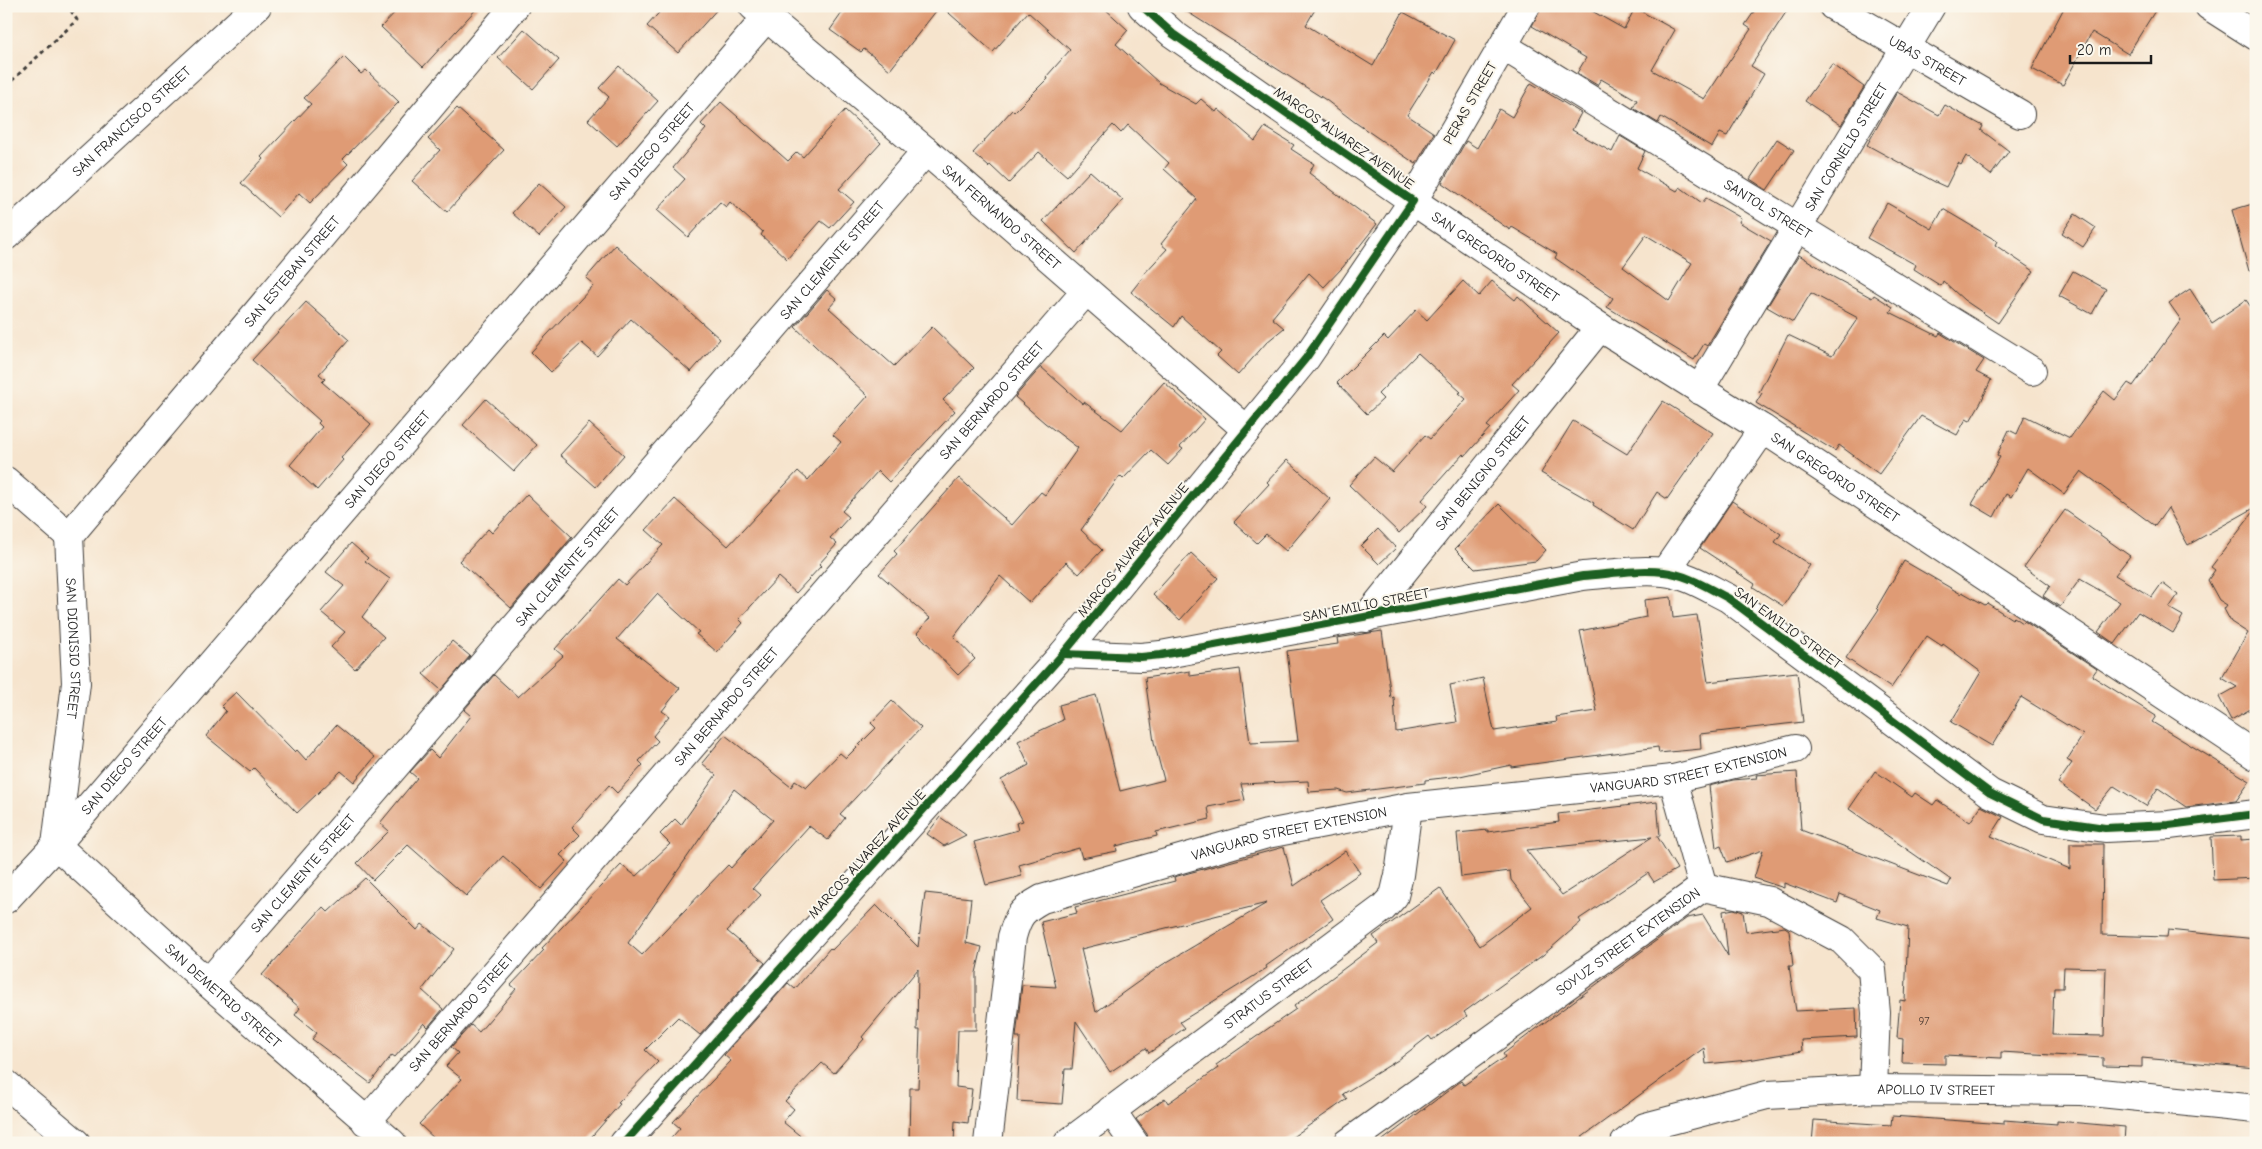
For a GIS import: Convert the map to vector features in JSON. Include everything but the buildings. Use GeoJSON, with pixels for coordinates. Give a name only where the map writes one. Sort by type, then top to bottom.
{"type":"FeatureCollection","features":[{"type":"Feature","properties":{"kind":"street","name":"SAN FRANCISCO STREET"},"geometry":{"type":"LineString","coordinates":[[6,236],[257,6]]}},
{"type":"Feature","properties":{"kind":"street","name":"SAN ESTEBAN STREET"},"geometry":{"type":"LineString","coordinates":[[69,536],[515,6]]}},
{"type":"Feature","properties":{"kind":"street","name":"MARCOS ALVAREZ AVENUE"},"geometry":{"type":"LineString","coordinates":[[624,1143],[1064,654],[1306,358],[1413,200],[1173,34],[1142,6]]}},
{"type":"Feature","properties":{"kind":"street","name":"PERAS STREET"},"geometry":{"type":"LineString","coordinates":[[1413,200],[1526,6]]}},
{"type":"Feature","properties":{"kind":"street","name":"UBAS STREET"},"geometry":{"type":"LineString","coordinates":[[1833,6],[2020,114]]}},
{"type":"Feature","properties":{"kind":"street","name":"SAN CORNELIO STREET"},"geometry":{"type":"LineString","coordinates":[[1699,390],[1931,6]]}},
{"type":"Feature","properties":{"kind":"street"},"geometry":{"type":"LineString","coordinates":[[2209,6],[2256,36]]}},
{"type":"Feature","properties":{"kind":"street","name":"SAN FERNANDO STREET"},"geometry":{"type":"LineString","coordinates":[[760,12],[926,151],[1247,430]]}},
{"type":"Feature","properties":{"kind":"street","name":"SAN DIEGO STREET"},"geometry":{"type":"LineString","coordinates":[[6,899],[56,845],[760,12]]}},
{"type":"Feature","properties":{"kind":"street","name":"SANTOL STREET"},"geometry":{"type":"LineString","coordinates":[[1503,46],[2032,371]]}},
{"type":"Feature","properties":{"kind":"street","name":"SAN CLEMENTE STREET"},"geometry":{"type":"LineString","coordinates":[[208,983],[926,151]]}},
{"type":"Feature","properties":{"kind":"street","name":"SAN GREGORIO STREET"},"geometry":{"type":"LineString","coordinates":[[1413,200],[1600,327],[1763,430],[2256,756]]}},
{"type":"Feature","properties":{"kind":"street","name":"SAN BERNARDO STREET"},"geometry":{"type":"LineString","coordinates":[[366,1122],[1086,291]]}},
{"type":"Feature","properties":{"kind":"street","name":"SAN BENIGNO STREET"},"geometry":{"type":"LineString","coordinates":[[1366,618],[1600,327]]}},
{"type":"Feature","properties":{"kind":"street"},"geometry":{"type":"LineString","coordinates":[[1666,572],[1763,430]]}},
{"type":"Feature","properties":{"kind":"street"},"geometry":{"type":"LineString","coordinates":[[6,481],[69,536]]}},
{"type":"Feature","properties":{"kind":"street","name":"SAN DIONISIO STREET"},"geometry":{"type":"LineString","coordinates":[[56,845],[76,683],[69,536]]}},
{"type":"Feature","properties":{"kind":"street","name":"SAN EMILIO STREET"},"geometry":{"type":"LineString","coordinates":[[1064,654],[1161,656],[1583,576],[1630,572],[1666,572],[1697,582],[1728,598],[1990,793],[2043,819],[2105,828],[2170,825],[2256,814]]}},
{"type":"Feature","properties":{"kind":"street","name":"VANGUARD STREET EXTENSION"},"geometry":{"type":"LineString","coordinates":[[988,1143],[1012,937],[1017,919],[1026,908],[1042,898],[1267,834],[1408,807],[1673,779],[1795,749]]}},
{"type":"Feature","properties":{"kind":"street"},"geometry":{"type":"LineString","coordinates":[[1673,779],[1702,887]]}},
{"type":"Feature","properties":{"kind":"street","name":"STRATUS STREET"},"geometry":{"type":"LineString","coordinates":[[1068,1143],[1382,908],[1394,896],[1399,875],[1408,807]]}},
{"type":"Feature","properties":{"kind":"street","name":"SAN DEMETRIO STREET"},"geometry":{"type":"LineString","coordinates":[[56,845],[208,983],[392,1143]]}},
{"type":"Feature","properties":{"kind":"street","name":"SOYUZ STREET EXTENSION"},"geometry":{"type":"LineString","coordinates":[[1348,1143],[1702,887],[1770,900],[1842,940],[1872,970],[1876,1012],[1873,1089]]}},
{"type":"Feature","properties":{"kind":"street"},"geometry":{"type":"LineString","coordinates":[[6,1084],[76,1143]]}},
{"type":"Feature","properties":{"kind":"street","name":"APOLLO IV STREET"},"geometry":{"type":"LineString","coordinates":[[1638,1138],[1767,1095],[1873,1089],[2080,1091],[2256,1108]]}},
{"type":"Feature","properties":{"kind":"street"},"geometry":{"type":"LineString","coordinates":[[1111,1110],[1134,1143]]}},
{"type":"Feature","properties":{"kind":"path"},"geometry":{"type":"LineString","coordinates":[[6,86],[77,20],[68,6]]}},
{"type":"Feature","properties":{"kind":"cycle path"},"geometry":{"type":"LineString","coordinates":[[624,1143],[1063,654],[1306,358],[1413,201],[1173,34],[1142,6]]}},
{"type":"Feature","properties":{"kind":"cycle path"},"geometry":{"type":"LineString","coordinates":[[1063,654],[1141,657],[1161,655],[1583,576],[1634,571],[1672,573],[1689,578],[1728,598],[1990,793],[2043,819],[2105,828],[2169,825],[2256,814]]}}]}
